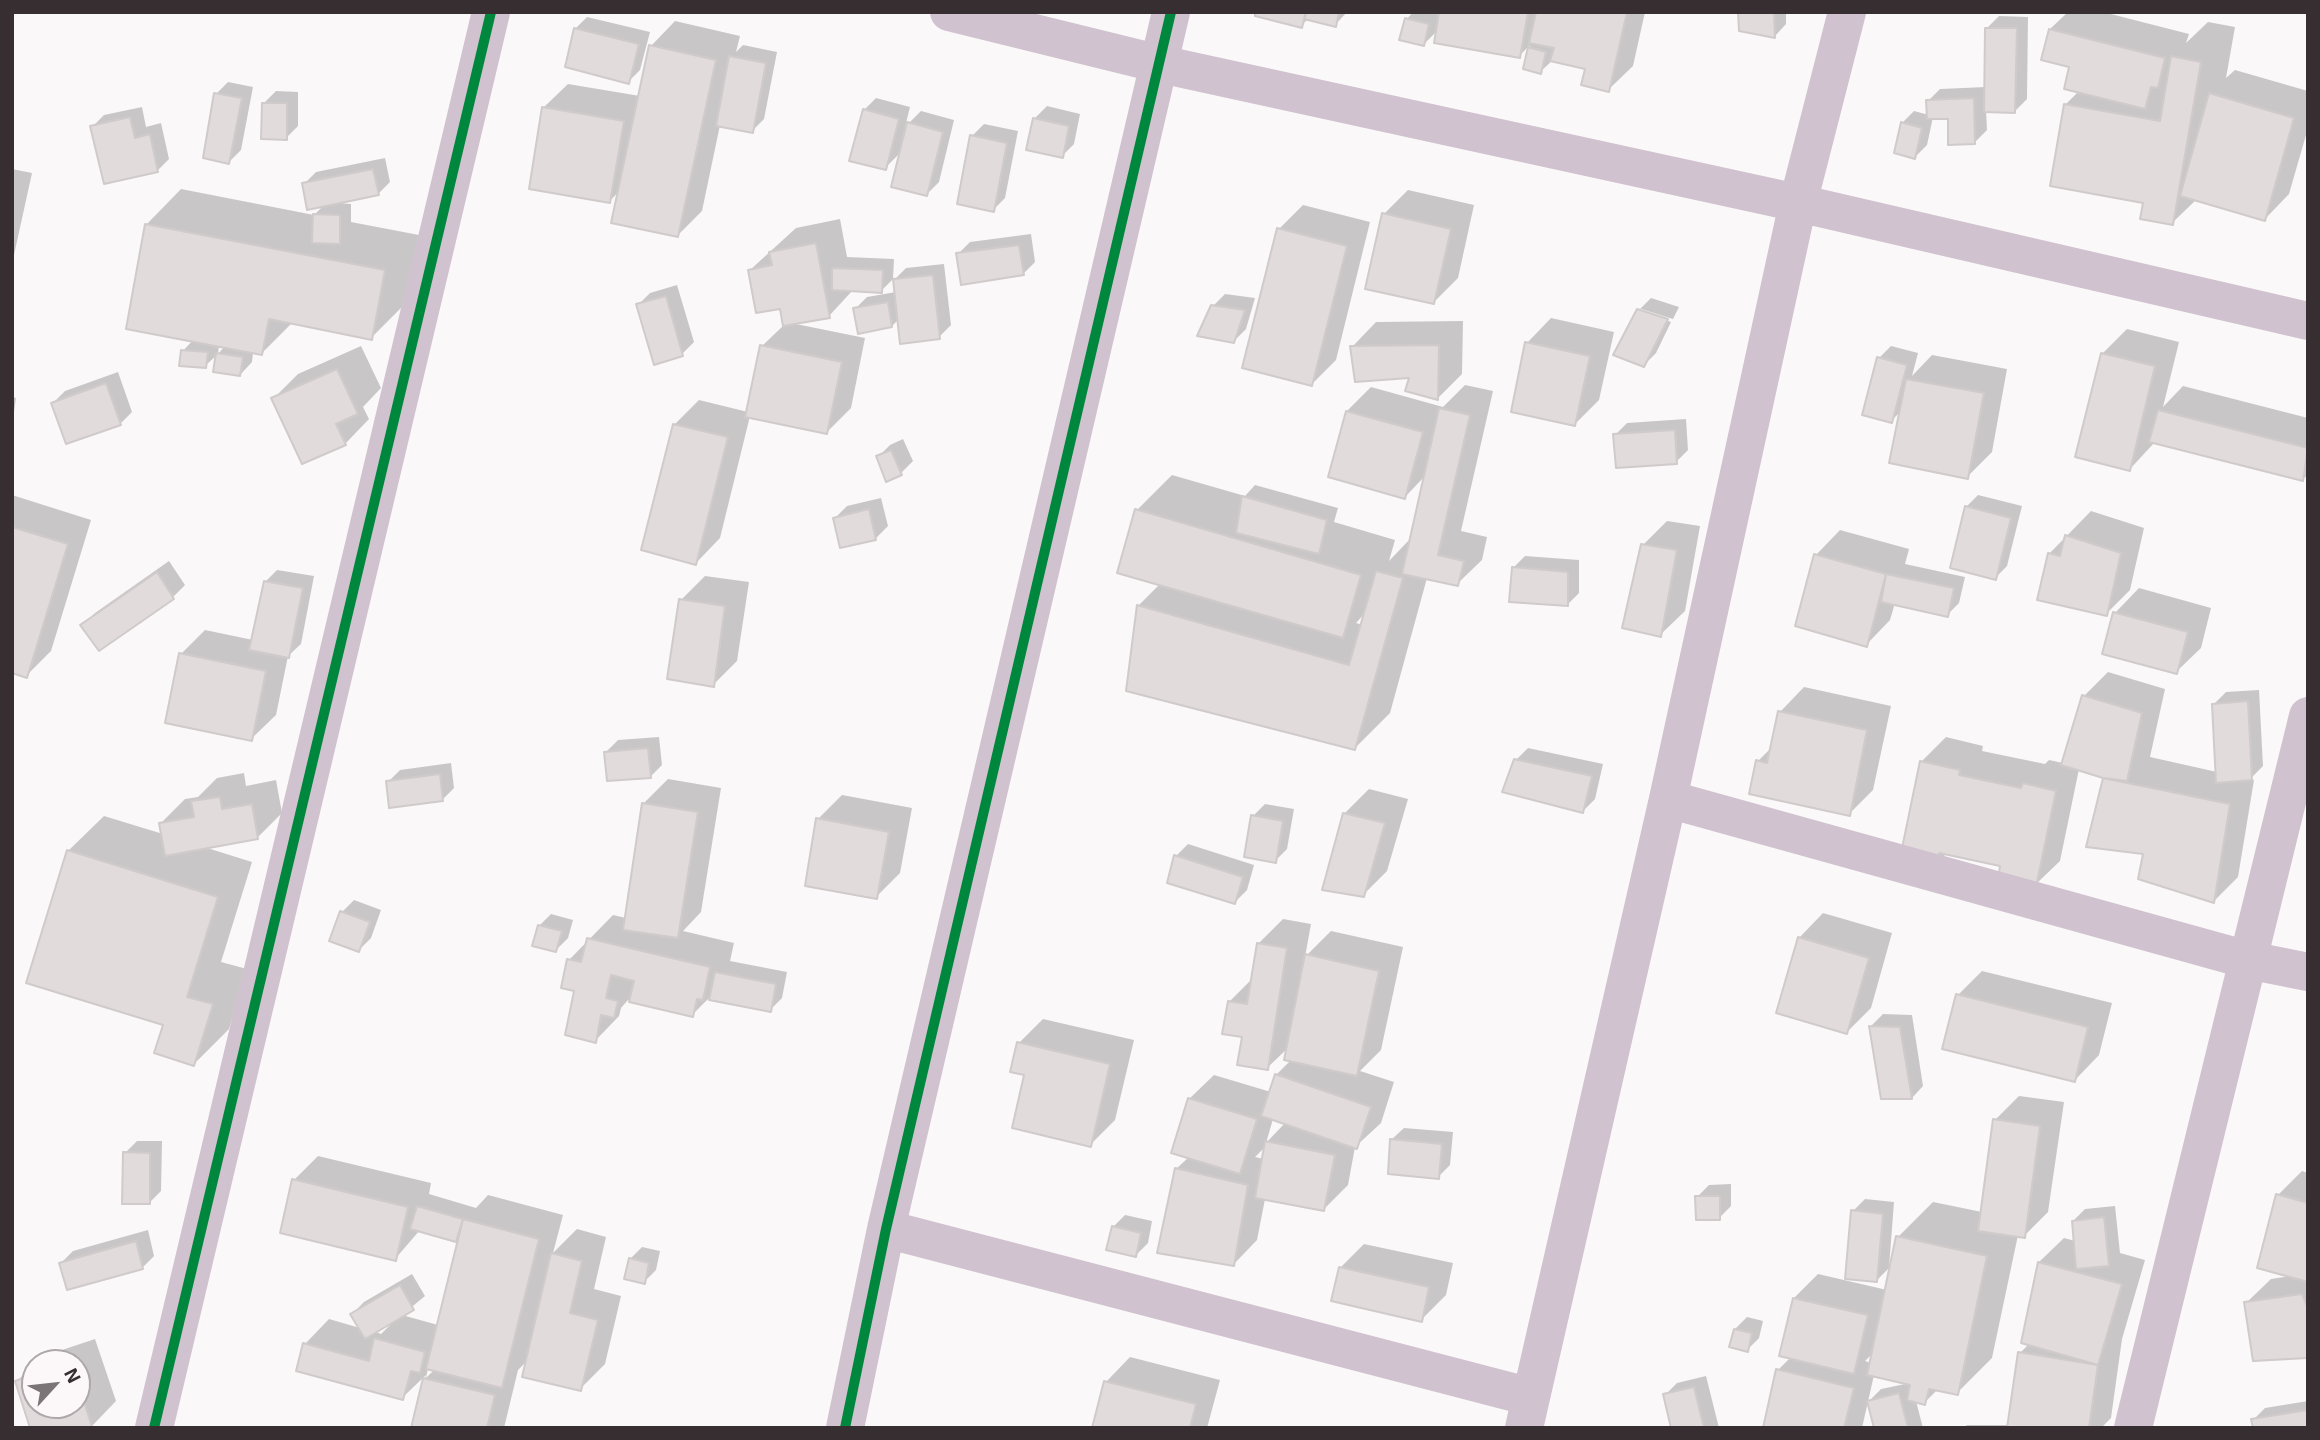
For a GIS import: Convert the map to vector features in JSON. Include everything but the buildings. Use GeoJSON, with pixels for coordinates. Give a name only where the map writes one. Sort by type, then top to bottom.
{"type":"FeatureCollection","features":[{"type":"Feature","properties":{"kind":"street"},"geometry":{"type":"LineString","coordinates":[[154,1428],[491,12]]}},
{"type":"Feature","properties":{"kind":"street"},"geometry":{"type":"LineString","coordinates":[[949,12],[1160,64],[1798,203],[2308,321]]}},
{"type":"Feature","properties":{"kind":"street"},"geometry":{"type":"LineString","coordinates":[[845,1428],[887,1229],[1171,12]]}},
{"type":"Feature","properties":{"kind":"street"},"geometry":{"type":"LineString","coordinates":[[887,1229],[1527,1413],[1668,799],[1798,203],[1847,12]]}},
{"type":"Feature","properties":{"kind":"street"},"geometry":{"type":"LineString","coordinates":[[2133,1428],[2308,716]]}},
{"type":"Feature","properties":{"kind":"street"},"geometry":{"type":"LineString","coordinates":[[1668,799],[2248,960],[2308,972]]}},
{"type":"Feature","properties":{"kind":"cycle path"},"geometry":{"type":"LineString","coordinates":[[154,1428],[491,12]]}},
{"type":"Feature","properties":{"kind":"cycle path"},"geometry":{"type":"LineString","coordinates":[[845,1428],[886,1229],[1171,12]]}}]}
